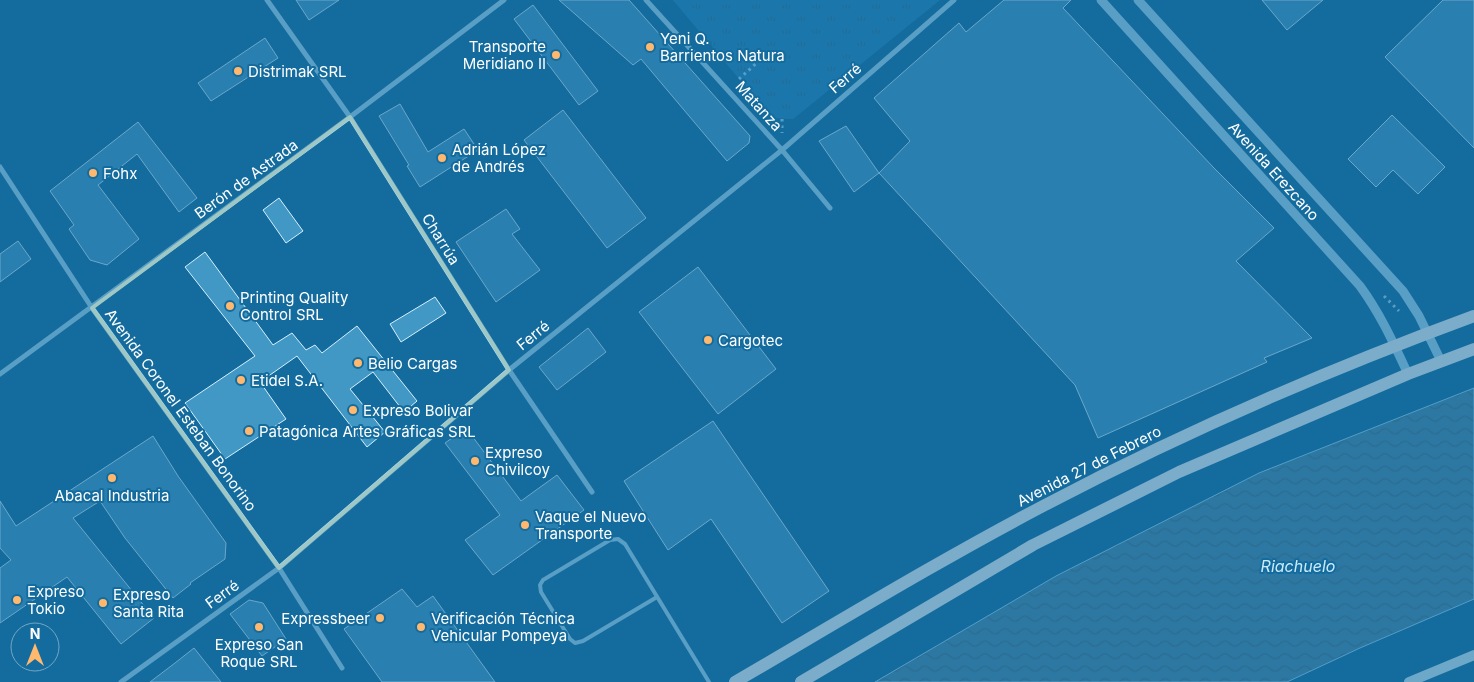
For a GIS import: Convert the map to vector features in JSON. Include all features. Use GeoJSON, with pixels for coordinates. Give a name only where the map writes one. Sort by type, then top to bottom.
{"type":"FeatureCollection","features":[{"type":"Feature","properties":{"kind":"main road","name":"Avenida 27 de Febrero"},"geometry":{"type":"LineString","coordinates":[[735,682],[892,590],[1046,505],[1236,411],[1427,333],[1474,316]]}},
{"type":"Feature","properties":{"kind":"main road"},"geometry":{"type":"LineString","coordinates":[[801,682],[1033,545],[1178,472],[1408,374],[1474,349]]}},
{"type":"Feature","properties":{"kind":"main road"},"geometry":{"type":"LineString","coordinates":[[1409,682],[1474,655]]}},
{"type":"Feature","properties":{"kind":"street","name":"Charrúa"},"geometry":{"type":"LineString","coordinates":[[267,0],[350,118],[509,370],[592,492]]}},
{"type":"Feature","properties":{"kind":"street","name":"Berón de Astrada"},"geometry":{"type":"LineString","coordinates":[[0,374],[350,118],[504,0]]}},
{"type":"Feature","properties":{"kind":"street","name":"Matanza"},"geometry":{"type":"LineString","coordinates":[[646,0],[782,150],[830,208]]}},
{"type":"Feature","properties":{"kind":"street","name":"Ferré"},"geometry":{"type":"LineString","coordinates":[[121,682],[279,568],[509,370],[782,150],[954,0]]}},
{"type":"Feature","properties":{"kind":"street","name":"Avenida Erezcano"},"geometry":{"type":"LineString","coordinates":[[1101,0],[1360,286],[1376,308],[1408,374]]}},
{"type":"Feature","properties":{"kind":"street","name":"Avenida Erezcano"},"geometry":{"type":"LineString","coordinates":[[1138,0],[1403,291],[1441,361]]}},
{"type":"Feature","properties":{"kind":"street","name":"Avenida Coronel Esteban Bonorino"},"geometry":{"type":"LineString","coordinates":[[0,167],[92,308],[279,568],[342,668]]}},
{"type":"Feature","properties":{"kind":"lane"},"geometry":{"type":"LineString","coordinates":[[657,597],[583,641],[575,643],[570,639],[541,592],[540,585],[544,580],[610,540],[618,539],[625,544],[709,682]]}},
{"type":"Feature","properties":{"kind":"path"},"geometry":{"type":"LineString","coordinates":[[739,79],[771,50]]}},
{"type":"Feature","properties":{"kind":"highlighted area"},"geometry":{"type":"Polygon","coordinates":[[[350,117],[509,370],[279,568],[92,308],[350,117]]]}},
{"type":"Feature","properties":{"kind":"green space"},"geometry":{"type":"Polygon","coordinates":[[[673,0],[940,0],[793,119],[772,118],[673,0]]]}},
{"type":"Feature","properties":{"kind":"water","name":"Riachuelo"},"geometry":{"type":"Polygon","coordinates":[[[1474,388],[1474,599],[1287,682],[875,682],[1056,576],[1259,473],[1474,388]]]}},
{"type":"Feature","properties":{"kind":"building"},"geometry":{"type":"Polygon","coordinates":[[[296,0],[339,0],[309,20],[296,0]]]}},
{"type":"Feature","properties":{"kind":"building"},"geometry":{"type":"Polygon","coordinates":[[[559,0],[629,0],[750,136],[749,143],[727,161],[641,59],[633,65],[559,0]]]}},
{"type":"Feature","properties":{"kind":"building"},"geometry":{"type":"Polygon","coordinates":[[[1004,0],[1071,0],[1063,8],[1214,168],[1274,228],[1236,261],[1312,338],[1264,358],[1267,362],[1098,438],[1075,385],[879,173],[910,141],[874,98],[959,23],[966,32],[1004,0]]]}},
{"type":"Feature","properties":{"kind":"building"},"geometry":{"type":"Polygon","coordinates":[[[1262,0],[1323,0],[1287,30],[1262,0]]]}},
{"type":"Feature","properties":{"kind":"building"},"geometry":{"type":"Polygon","coordinates":[[[1443,0],[1474,0],[1474,148],[1385,57],[1443,0]]]}},
{"type":"Feature","properties":{"kind":"building","name":"Transporte Meridiano II"},"geometry":{"type":"Polygon","coordinates":[[[533,5],[598,91],[579,105],[514,19],[533,5]]]}},
{"type":"Feature","properties":{"kind":"building","name":"Distrimak SRL"},"geometry":{"type":"Polygon","coordinates":[[[265,38],[278,58],[211,101],[198,83],[265,38]]]}},
{"type":"Feature","properties":{"kind":"building"},"geometry":{"type":"Polygon","coordinates":[[[400,104],[428,152],[464,129],[478,150],[420,187],[379,116],[400,104]]]}},
{"type":"Feature","properties":{"kind":"building"},"geometry":{"type":"Polygon","coordinates":[[[563,110],[646,218],[607,248],[524,140],[563,110]]]}},
{"type":"Feature","properties":{"kind":"building"},"geometry":{"type":"Polygon","coordinates":[[[1392,115],[1445,167],[1418,194],[1393,170],[1376,187],[1348,159],[1392,115]]]}},
{"type":"Feature","properties":{"kind":"building"},"geometry":{"type":"Polygon","coordinates":[[[138,122],[197,198],[179,212],[137,154],[98,185],[139,239],[107,265],[90,260],[69,229],[74,225],[50,191],[138,122]]]}},
{"type":"Feature","properties":{"kind":"building"},"geometry":{"type":"Polygon","coordinates":[[[846,126],[879,173],[854,192],[819,141],[846,126]]]}},
{"type":"Feature","properties":{"kind":"building"},"geometry":{"type":"Polygon","coordinates":[[[279,198],[303,231],[286,243],[263,210],[279,198]]]}},
{"type":"Feature","properties":{"kind":"building"},"geometry":{"type":"Polygon","coordinates":[[[506,209],[520,229],[512,234],[540,270],[496,302],[456,242],[506,209]]]}},
{"type":"Feature","properties":{"kind":"building"},"geometry":{"type":"Polygon","coordinates":[[[18,241],[31,259],[0,282],[0,254],[18,241]]]}},
{"type":"Feature","properties":{"kind":"building"},"geometry":{"type":"Polygon","coordinates":[[[205,252],[273,345],[292,333],[306,350],[315,345],[322,353],[357,326],[417,401],[404,412],[373,372],[350,389],[385,432],[367,447],[297,356],[260,382],[286,419],[225,459],[185,403],[255,356],[185,267],[205,252]]]}},
{"type":"Feature","properties":{"kind":"building","name":"Cargotec"},"geometry":{"type":"Polygon","coordinates":[[[698,267],[776,369],[718,414],[639,312],[698,267]]]}},
{"type":"Feature","properties":{"kind":"building"},"geometry":{"type":"Polygon","coordinates":[[[435,297],[446,313],[401,342],[390,324],[435,297]]]}},
{"type":"Feature","properties":{"kind":"building"},"geometry":{"type":"Polygon","coordinates":[[[588,328],[606,352],[557,390],[539,367],[588,328]]]}},
{"type":"Feature","properties":{"kind":"building"},"geometry":{"type":"Polygon","coordinates":[[[713,421],[829,591],[782,623],[711,519],[668,550],[624,481],[713,421]]]}},
{"type":"Feature","properties":{"kind":"building","name":"Vaque el Nuevo Transporte"},"geometry":{"type":"Polygon","coordinates":[[[466,428],[521,501],[557,475],[584,510],[493,575],[465,540],[500,515],[445,443],[466,428]]]}},
{"type":"Feature","properties":{"kind":"building"},"geometry":{"type":"Polygon","coordinates":[[[153,436],[178,476],[226,543],[225,559],[190,583],[173,598],[125,538],[100,501],[73,518],[154,618],[121,644],[67,577],[0,623],[0,568],[11,560],[0,548],[0,501],[16,526],[153,436]]]}},
{"type":"Feature","properties":{"kind":"building","name":"Verificación Técnica Vehicular Pompeya"},"geometry":{"type":"Polygon","coordinates":[[[402,589],[417,607],[433,596],[495,682],[382,682],[344,629],[402,589]]]}},
{"type":"Feature","properties":{"kind":"building","name":"Expreso San Roque SRL"},"geometry":{"type":"Polygon","coordinates":[[[249,600],[263,603],[286,639],[262,656],[230,614],[249,600]]]}},
{"type":"Feature","properties":{"kind":"building"},"geometry":{"type":"Polygon","coordinates":[[[194,648],[221,682],[150,682],[175,663],[194,648]]]}},
{"type":"Feature","properties":{"kind":"place","name":"Yeni Q. Barrientos Natura"},"geometry":{"type":"Point","coordinates":[650,47]}},
{"type":"Feature","properties":{"kind":"place","name":"Transporte Meridiano II"},"geometry":{"type":"Point","coordinates":[556,55]}},
{"type":"Feature","properties":{"kind":"place","name":"Distrimak SRL"},"geometry":{"type":"Point","coordinates":[238,71]}},
{"type":"Feature","properties":{"kind":"place","name":"Adrián López de Andrés"},"geometry":{"type":"Point","coordinates":[442,158]}},
{"type":"Feature","properties":{"kind":"place","name":"Fohx"},"geometry":{"type":"Point","coordinates":[93,173]}},
{"type":"Feature","properties":{"kind":"place","name":"Printing Quality Control SRL"},"geometry":{"type":"Point","coordinates":[230,306]}},
{"type":"Feature","properties":{"kind":"place","name":"Cargotec"},"geometry":{"type":"Point","coordinates":[708,340]}},
{"type":"Feature","properties":{"kind":"place","name":"Belio Cargas"},"geometry":{"type":"Point","coordinates":[358,363]}},
{"type":"Feature","properties":{"kind":"place","name":"Etidel S.A."},"geometry":{"type":"Point","coordinates":[241,380]}},
{"type":"Feature","properties":{"kind":"place","name":"Expreso Bolivar"},"geometry":{"type":"Point","coordinates":[353,410]}},
{"type":"Feature","properties":{"kind":"place","name":"Patagónica Artes Gráficas SRL"},"geometry":{"type":"Point","coordinates":[249,431]}},
{"type":"Feature","properties":{"kind":"place","name":"Expreso Chivilcoy"},"geometry":{"type":"Point","coordinates":[475,461]}},
{"type":"Feature","properties":{"kind":"place","name":"Abacal Industria"},"geometry":{"type":"Point","coordinates":[112,478]}},
{"type":"Feature","properties":{"kind":"place","name":"Vaque el Nuevo Transporte"},"geometry":{"type":"Point","coordinates":[525,525]}},
{"type":"Feature","properties":{"kind":"place","name":"Expreso Tokio"},"geometry":{"type":"Point","coordinates":[17,600]}},
{"type":"Feature","properties":{"kind":"place","name":"Expreso Santa Rita"},"geometry":{"type":"Point","coordinates":[103,603]}},
{"type":"Feature","properties":{"kind":"place","name":"Expressbeer"},"geometry":{"type":"Point","coordinates":[380,618]}},
{"type":"Feature","properties":{"kind":"place","name":"Expreso San Roque SRL"},"geometry":{"type":"Point","coordinates":[259,627]}},
{"type":"Feature","properties":{"kind":"place","name":"Verificación Técnica Vehicular Pompeya"},"geometry":{"type":"Point","coordinates":[421,627]}}]}
